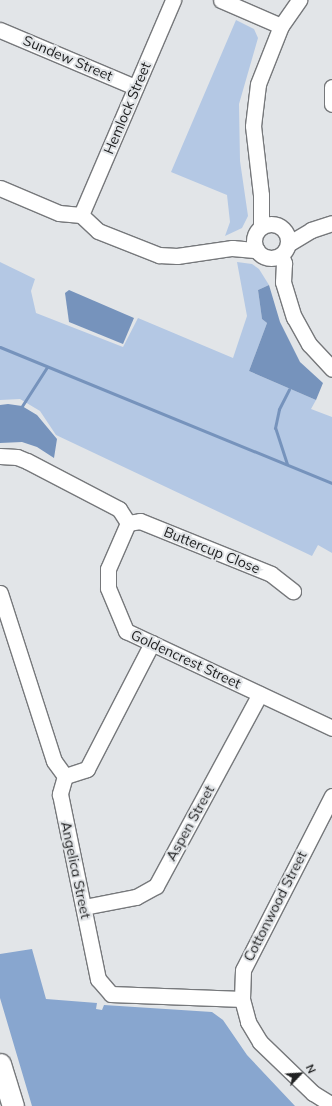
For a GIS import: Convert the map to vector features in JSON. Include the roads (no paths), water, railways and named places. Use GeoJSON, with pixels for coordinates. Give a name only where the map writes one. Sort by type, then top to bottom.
{"type":"FeatureCollection","features":[{"type":"Feature","properties":{"kind":"highway"},"geometry":{"type":"LineString","coordinates":[[0,1064],[13,1106]]}},
{"type":"Feature","properties":{"kind":"street","name":"Hemlock Street"},"geometry":{"type":"LineString","coordinates":[[81,215],[173,0]]}},
{"type":"Feature","properties":{"kind":"street"},"geometry":{"type":"LineString","coordinates":[[221,0],[281,26]]}},
{"type":"Feature","properties":{"kind":"street"},"geometry":{"type":"LineString","coordinates":[[299,0],[281,26],[263,65],[255,103],[254,146],[261,195],[271,241],[284,263],[283,282],[301,332],[316,354],[332,369]]}},
{"type":"Feature","properties":{"kind":"street","name":"Sundew Street"},"geometry":{"type":"LineString","coordinates":[[0,30],[135,87]]}},
{"type":"Feature","properties":{"kind":"street"},"geometry":{"type":"LineString","coordinates":[[332,87],[332,104]]}},
{"type":"Feature","properties":{"kind":"street"},"geometry":{"type":"LineString","coordinates":[[0,188],[59,213],[81,215],[98,231],[159,255],[177,256],[232,248],[239,243],[271,241],[332,223]]}},
{"type":"Feature","properties":{"kind":"street"},"geometry":{"type":"LineString","coordinates":[[0,456],[17,457],[27,461],[119,509],[128,523]]}},
{"type":"Feature","properties":{"kind":"street","name":"Buttercup Close"},"geometry":{"type":"LineString","coordinates":[[128,523],[140,521],[272,574],[293,591]]}},
{"type":"Feature","properties":{"kind":"street","name":"Goldencrest Street"},"geometry":{"type":"LineString","coordinates":[[128,523],[108,569],[108,588],[126,631],[332,728]]}},
{"type":"Feature","properties":{"kind":"street"},"geometry":{"type":"LineString","coordinates":[[0,593],[54,761],[65,776],[87,769],[152,643]]}},
{"type":"Feature","properties":{"kind":"street","name":"Aspen Street"},"geometry":{"type":"LineString","coordinates":[[84,907],[136,897],[156,886],[260,694]]}},
{"type":"Feature","properties":{"kind":"street","name":"Angelica Street"},"geometry":{"type":"LineString","coordinates":[[65,776],[60,794],[98,979],[111,994],[242,999]]}},
{"type":"Feature","properties":{"kind":"street","name":"Cottonwood Street"},"geometry":{"type":"LineString","coordinates":[[332,796],[243,970],[242,999],[248,1022],[260,1042],[313,1093],[332,1105]]}},
{"type":"Feature","properties":{"kind":"waterway"},"geometry":{"type":"LineString","coordinates":[[0,347],[332,483]]}},
{"type":"Feature","properties":{"kind":"waterway"},"geometry":{"type":"LineString","coordinates":[[22,406],[47,367]]}},
{"type":"Feature","properties":{"kind":"waterway"},"geometry":{"type":"LineString","coordinates":[[287,464],[275,428],[279,409],[289,389]]}}]}
